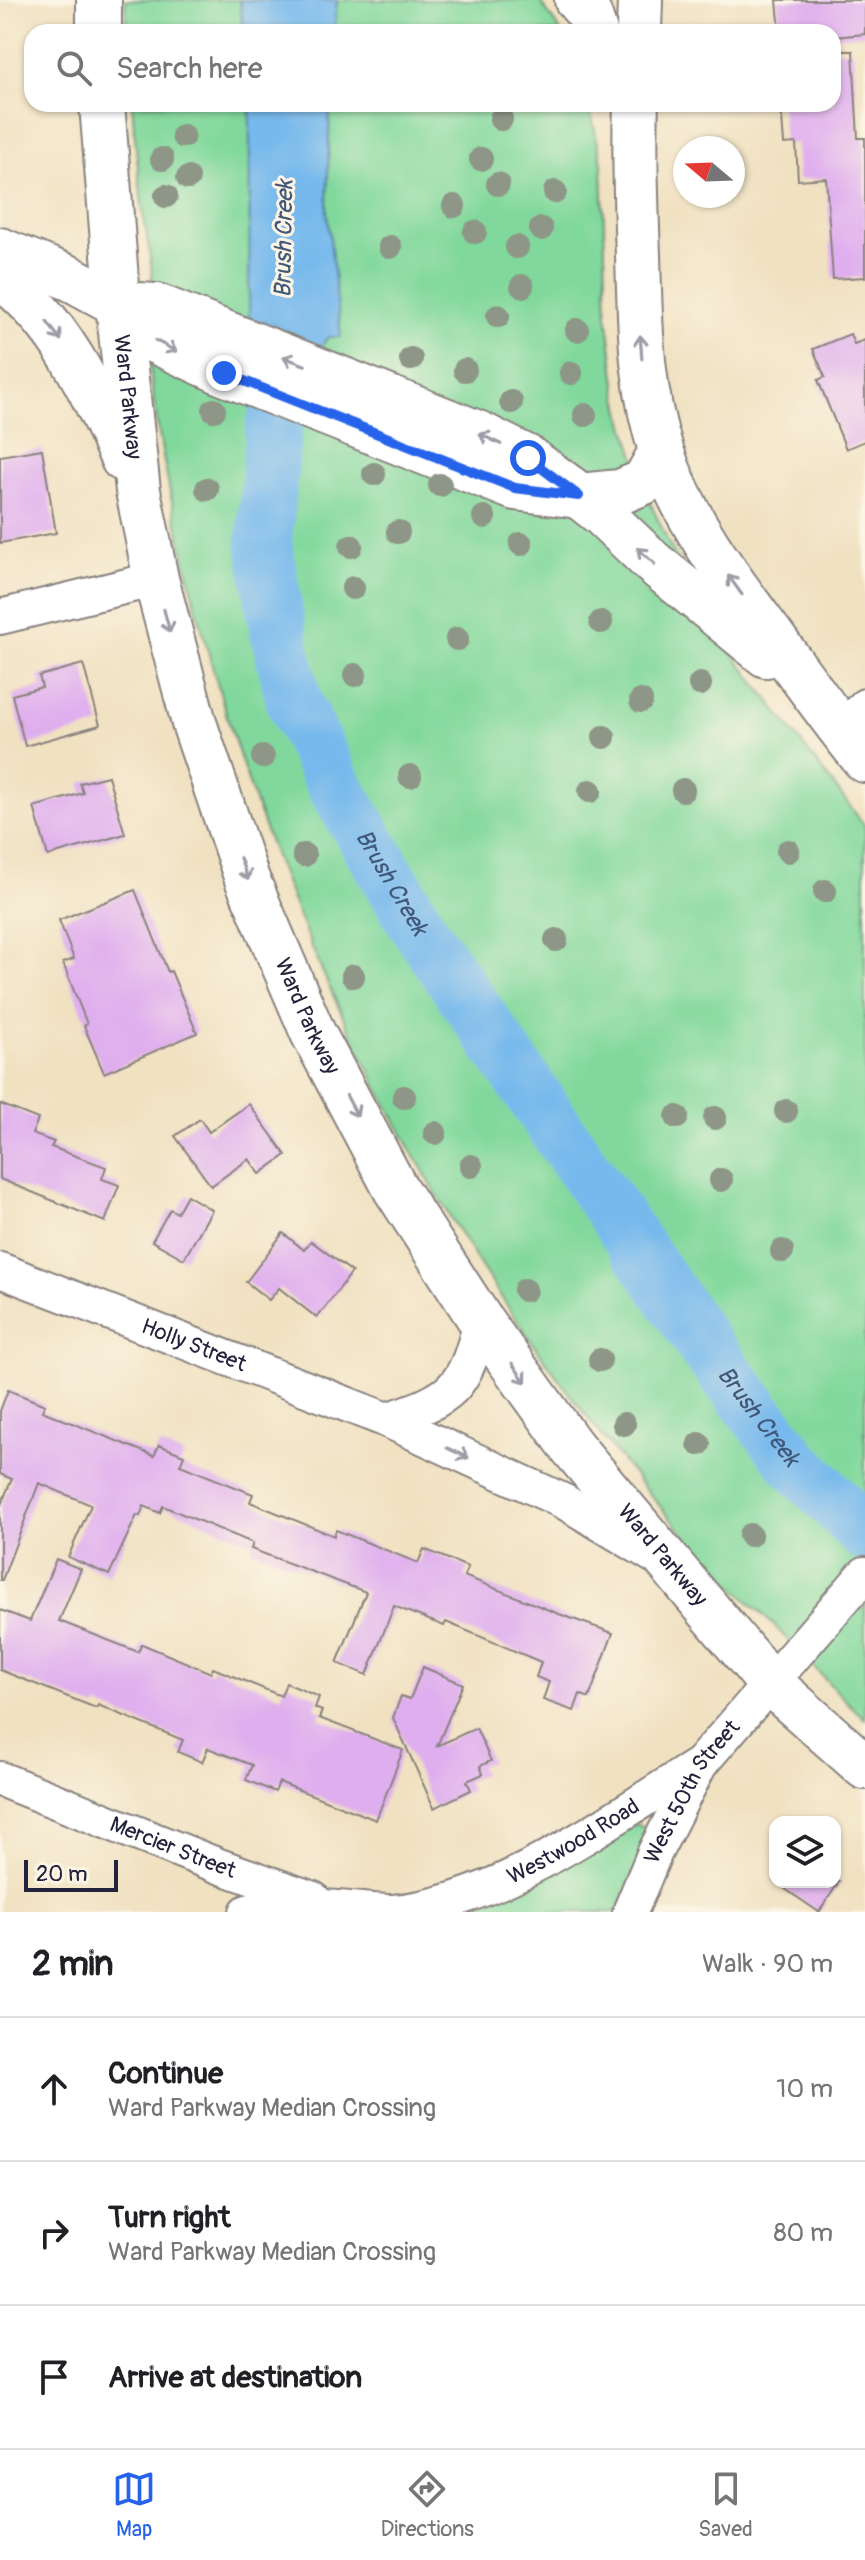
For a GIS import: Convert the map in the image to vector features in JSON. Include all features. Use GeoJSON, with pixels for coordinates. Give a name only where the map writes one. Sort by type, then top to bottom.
{"type":"FeatureCollection","features":[{"type":"Feature","properties":{"kind":"main road"},"geometry":{"type":"LineString","coordinates":[[99,0],[99,24]]}},
{"type":"Feature","properties":{"kind":"main road"},"geometry":{"type":"LineString","coordinates":[[577,0],[589,14],[592,24]]}},
{"type":"Feature","properties":{"kind":"main road"},"geometry":{"type":"LineString","coordinates":[[639,24],[640,0]]}},
{"type":"Feature","properties":{"kind":"main road","name":"Ward Parkway"},"geometry":{"type":"LineString","coordinates":[[103,112],[118,304],[138,491],[156,579],[194,723],[247,879],[313,1033],[395,1188],[481,1321],[572,1447],[769,1682],[865,1767]]}},
{"type":"Feature","properties":{"kind":"main road"},"geometry":{"type":"LineString","coordinates":[[635,124],[640,338],[644,387],[661,452],[678,496],[722,568],[814,695]]}},
{"type":"Feature","properties":{"kind":"main road"},"geometry":{"type":"LineString","coordinates":[[0,250],[70,278],[118,304],[157,342],[226,354],[356,405],[515,488],[579,496],[620,492],[644,482],[661,452]]}},
{"type":"Feature","properties":{"kind":"main road"},"geometry":{"type":"LineString","coordinates":[[0,276],[24,295],[71,355],[138,491]]}},
{"type":"Feature","properties":{"kind":"main road"},"geometry":{"type":"LineString","coordinates":[[579,496],[651,561],[857,732]]}},
{"type":"Feature","properties":{"kind":"street"},"geometry":{"type":"LineString","coordinates":[[0,617],[156,579]]}},
{"type":"Feature","properties":{"kind":"street","name":"Holly Street"},"geometry":{"type":"LineString","coordinates":[[0,1270],[387,1420],[565,1502],[654,1556],[665,1556]]}},
{"type":"Feature","properties":{"kind":"street"},"geometry":{"type":"LineString","coordinates":[[387,1420],[432,1405],[456,1386],[471,1361],[481,1321]]}},
{"type":"Feature","properties":{"kind":"street","name":"West 50th Street"},"geometry":{"type":"LineString","coordinates":[[630,1912],[655,1852],[700,1764],[865,1574]]}},
{"type":"Feature","properties":{"kind":"street","name":"Westwood Road"},"geometry":{"type":"LineString","coordinates":[[247,1912],[264,1907],[391,1912],[444,1904],[546,1859],[700,1764]]}},
{"type":"Feature","properties":{"kind":"street","name":"Mercier Street"},"geometry":{"type":"LineString","coordinates":[[0,1779],[219,1866],[343,1910]]}},
{"type":"Feature","properties":{"kind":"green space"},"geometry":{"type":"Polygon","coordinates":[[[125,0],[539,0],[556,24],[126,24],[125,0]]]}},
{"type":"Feature","properties":{"kind":"green space"},"geometry":{"type":"Polygon","coordinates":[[[133,112],[591,112],[602,163],[607,314],[617,391],[648,498],[669,544],[734,655],[865,826],[865,1719],[680,1529],[603,1437],[521,1327],[447,1212],[381,1093],[322,971],[271,845],[227,716],[191,585],[162,451],[152,387],[151,268],[133,112]]]}},
{"type":"Feature","properties":{"kind":"green space"},"geometry":{"type":"Polygon","coordinates":[[[636,1824],[645,1828],[646,1840],[617,1912],[465,1912],[636,1824]]]}},
{"type":"Feature","properties":{"kind":"water"},"geometry":{"type":"Polygon","coordinates":[[[240,0],[337,0],[335,24],[242,24],[240,0]]]}},
{"type":"Feature","properties":{"kind":"water"},"geometry":{"type":"Polygon","coordinates":[[[250,112],[330,112],[327,211],[341,337],[328,337],[282,400],[249,320],[250,112]]]}},
{"type":"Feature","properties":{"kind":"building"},"geometry":{"type":"Polygon","coordinates":[[[777,0],[865,0],[865,34],[841,36],[841,24],[779,24],[777,0]]]}},
{"type":"Feature","properties":{"kind":"building"},"geometry":{"type":"Polygon","coordinates":[[[841,51],[853,51],[858,138],[865,138],[865,277],[833,279],[826,178],[798,180],[796,143],[784,144],[782,112],[841,112],[841,51]]]}},
{"type":"Feature","properties":{"kind":"building"},"geometry":{"type":"Polygon","coordinates":[[[850,334],[854,344],[865,340],[865,441],[846,449],[818,380],[825,377],[813,349],[850,334]]]}},
{"type":"Feature","properties":{"kind":"building"},"geometry":{"type":"Polygon","coordinates":[[[42,449],[56,533],[0,543],[0,456],[42,449]]]}},
{"type":"Feature","properties":{"kind":"building"},"geometry":{"type":"Polygon","coordinates":[[[83,664],[100,725],[25,746],[12,695],[42,687],[39,676],[83,664]]]}},
{"type":"Feature","properties":{"kind":"building"},"geometry":{"type":"Polygon","coordinates":[[[108,776],[125,834],[48,856],[34,807],[83,793],[80,783],[108,776]]]}},
{"type":"Feature","properties":{"kind":"building"},"geometry":{"type":"Polygon","coordinates":[[[135,890],[197,1033],[104,1073],[63,963],[74,959],[59,920],[135,890]]]}},
{"type":"Feature","properties":{"kind":"building"},"geometry":{"type":"Polygon","coordinates":[[[0,1104],[38,1119],[32,1134],[54,1142],[51,1147],[106,1167],[102,1179],[119,1185],[105,1222],[0,1179],[0,1104]]]}},
{"type":"Feature","properties":{"kind":"building"},"geometry":{"type":"Polygon","coordinates":[[[249,1104],[286,1155],[260,1174],[249,1159],[211,1186],[175,1136],[200,1119],[209,1132],[249,1104]]]}},
{"type":"Feature","properties":{"kind":"building"},"geometry":{"type":"Polygon","coordinates":[[[187,1195],[212,1210],[184,1259],[152,1241],[170,1209],[177,1213],[187,1195]]]}},
{"type":"Feature","properties":{"kind":"building"},"geometry":{"type":"Polygon","coordinates":[[[283,1233],[304,1250],[311,1241],[352,1272],[317,1318],[279,1288],[269,1300],[246,1282],[283,1233]]]}},
{"type":"Feature","properties":{"kind":"building"},"geometry":{"type":"Polygon","coordinates":[[[8,1390],[45,1405],[42,1411],[154,1456],[159,1445],[184,1455],[180,1465],[253,1494],[250,1502],[334,1536],[336,1530],[418,1563],[424,1549],[468,1567],[464,1576],[613,1633],[589,1698],[580,1694],[574,1711],[543,1700],[549,1682],[536,1677],[541,1662],[446,1622],[444,1626],[394,1606],[367,1675],[337,1663],[366,1592],[251,1549],[253,1543],[163,1506],[160,1513],[144,1506],[109,1575],[68,1557],[91,1505],[39,1483],[0,1580],[0,1507],[12,1479],[0,1474],[0,1411],[8,1390]]]}},
{"type":"Feature","properties":{"kind":"building"},"geometry":{"type":"Polygon","coordinates":[[[56,1559],[81,1569],[59,1621],[138,1652],[142,1644],[211,1673],[213,1668],[281,1696],[286,1683],[319,1697],[315,1708],[322,1711],[319,1718],[403,1750],[376,1820],[279,1782],[275,1792],[246,1780],[252,1765],[208,1748],[202,1762],[178,1752],[183,1740],[0,1670],[0,1610],[30,1621],[56,1559]]]}},
{"type":"Feature","properties":{"kind":"building"},"geometry":{"type":"Polygon","coordinates":[[[423,1667],[463,1684],[437,1746],[476,1728],[491,1761],[480,1766],[483,1774],[467,1781],[471,1790],[434,1808],[393,1718],[401,1696],[410,1699],[423,1667]]]}},
{"type":"Feature","properties":{"kind":"building"},"geometry":{"type":"Polygon","coordinates":[[[784,1888],[835,1888],[819,1912],[784,1888]]]}},
{"type":"Feature","properties":{"kind":"waterway","name":"Brush Creek"},"geometry":{"type":"LineString","coordinates":[[283,344],[282,400],[274,425],[264,541],[277,626],[294,702],[333,783],[422,933],[707,1349],[794,1462],[865,1533]]}},
{"type":"Feature","properties":{"kind":"route"},"geometry":{"type":"LineString","coordinates":[[224,373],[515,488],[579,496],[528,458]]}}]}
